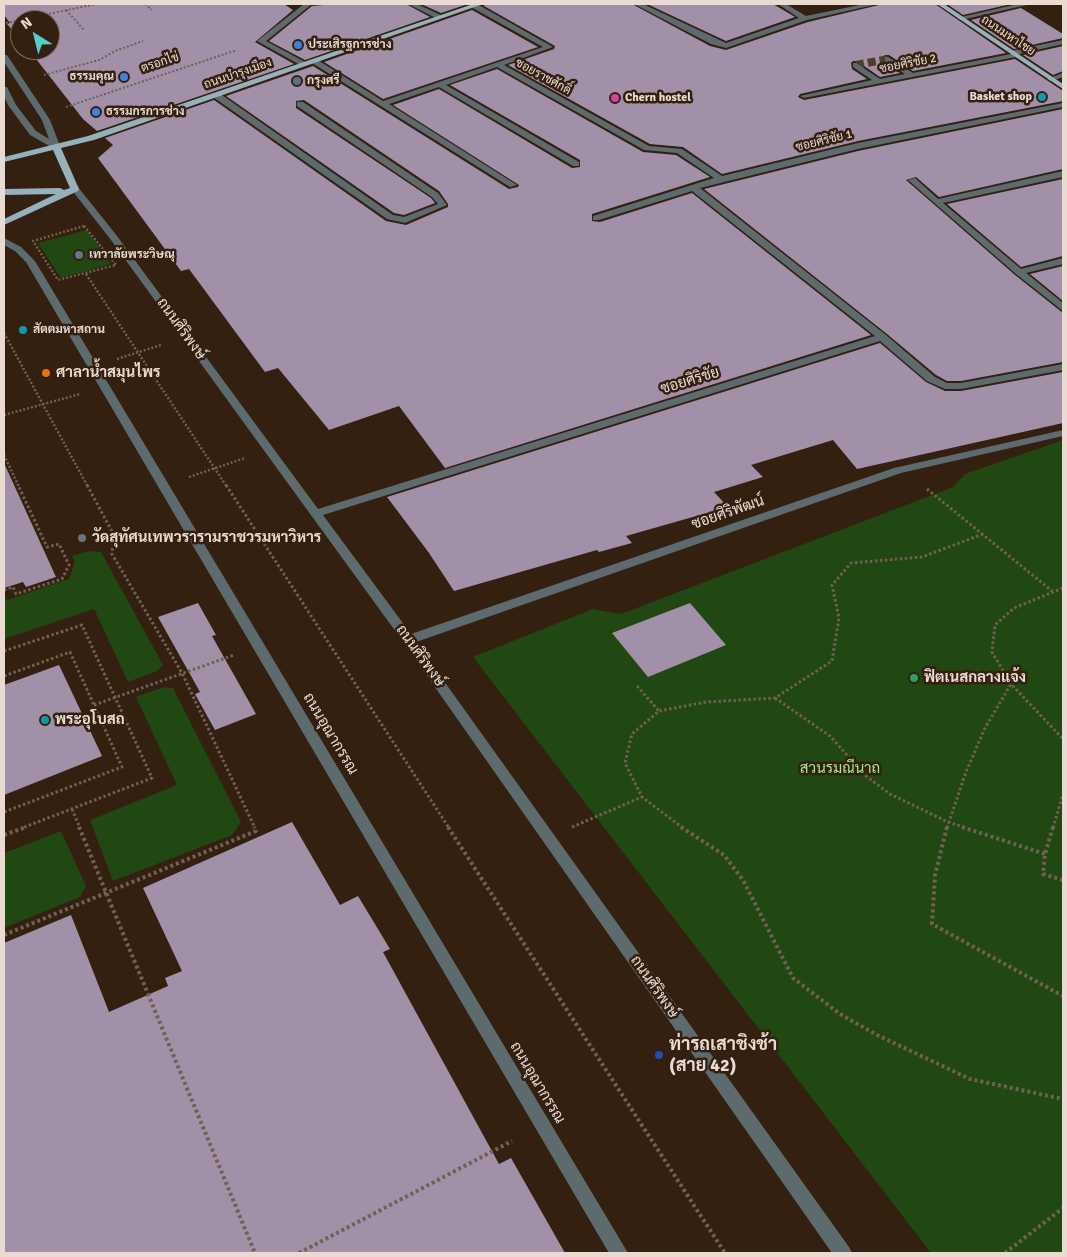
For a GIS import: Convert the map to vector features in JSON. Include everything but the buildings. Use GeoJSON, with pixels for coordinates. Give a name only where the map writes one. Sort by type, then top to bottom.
{"type":"FeatureCollection","features":[{"type":"Feature","properties":{"kind":"main road","name":"ถนนมหาไชย"},"geometry":{"type":"LineString","coordinates":[[940,4],[1063,87]]}},
{"type":"Feature","properties":{"kind":"main road","name":"ถนนบำรุงเมือง"},"geometry":{"type":"LineString","coordinates":[[4,160],[91,138],[476,5]]}},
{"type":"Feature","properties":{"kind":"main road","name":"ถนนศิริพงษ์"},"geometry":{"type":"LineString","coordinates":[[56,146],[75,189]]}},
{"type":"Feature","properties":{"kind":"main road"},"geometry":{"type":"LineString","coordinates":[[4,192],[42,192],[75,189]]}},
{"type":"Feature","properties":{"kind":"main road"},"geometry":{"type":"LineString","coordinates":[[4,222],[75,189]]}},
{"type":"Feature","properties":{"kind":"street"},"geometry":{"type":"LineString","coordinates":[[302,64],[261,41],[308,4]]}},
{"type":"Feature","properties":{"kind":"street"},"geometry":{"type":"LineString","coordinates":[[412,4],[441,17]]}},
{"type":"Feature","properties":{"kind":"street"},"geometry":{"type":"LineString","coordinates":[[781,4],[805,18]]}},
{"type":"Feature","properties":{"kind":"street"},"geometry":{"type":"LineString","coordinates":[[640,5],[723,46],[753,38],[805,18],[874,4]]}},
{"type":"Feature","properties":{"kind":"street"},"geometry":{"type":"LineString","coordinates":[[961,18],[1027,4]]}},
{"type":"Feature","properties":{"kind":"street","name":"ซอยราชศักดิ์"},"geometry":{"type":"LineString","coordinates":[[476,5],[549,47],[498,65]]}},
{"type":"Feature","properties":{"kind":"street","name":"ซอยศิริชัย 2"},"geometry":{"type":"LineString","coordinates":[[804,96],[1015,54],[1063,42]]}},
{"type":"Feature","properties":{"kind":"street","name":"ถนนศิริพงษ์"},"geometry":{"type":"LineString","coordinates":[[4,57],[46,120],[56,146]]}},
{"type":"Feature","properties":{"kind":"street"},"geometry":{"type":"LineString","coordinates":[[888,59],[911,75]]}},
{"type":"Feature","properties":{"kind":"street"},"geometry":{"type":"LineString","coordinates":[[313,61],[513,185]]}},
{"type":"Feature","properties":{"kind":"street"},"geometry":{"type":"LineString","coordinates":[[382,104],[498,65]]}},
{"type":"Feature","properties":{"kind":"street","name":"ซอยราชศักดิ์"},"geometry":{"type":"LineString","coordinates":[[498,65],[647,148],[679,151],[721,180]]}},
{"type":"Feature","properties":{"kind":"street"},"geometry":{"type":"LineString","coordinates":[[856,65],[878,81]]}},
{"type":"Feature","properties":{"kind":"street"},"geometry":{"type":"LineString","coordinates":[[1051,79],[1063,75]]}},
{"type":"Feature","properties":{"kind":"street"},"geometry":{"type":"LineString","coordinates":[[440,84],[576,164]]}},
{"type":"Feature","properties":{"kind":"street"},"geometry":{"type":"LineString","coordinates":[[4,89],[12,105],[32,133],[56,146]]}},
{"type":"Feature","properties":{"kind":"street"},"geometry":{"type":"LineString","coordinates":[[216,95],[390,218],[404,220],[444,205],[435,196],[300,104]]}},
{"type":"Feature","properties":{"kind":"street","name":"ซอยศิริชัย 1"},"geometry":{"type":"LineString","coordinates":[[596,218],[721,180],[858,146],[1063,104]]}},
{"type":"Feature","properties":{"kind":"street"},"geometry":{"type":"LineString","coordinates":[[936,202],[1063,174]]}},
{"type":"Feature","properties":{"kind":"street"},"geometry":{"type":"LineString","coordinates":[[912,180],[1063,308]]}},
{"type":"Feature","properties":{"kind":"street"},"geometry":{"type":"LineString","coordinates":[[694,188],[882,337],[931,379],[945,386],[961,386],[1063,367]]}},
{"type":"Feature","properties":{"kind":"street","name":"ถนนศิริพงษ์"},"geometry":{"type":"LineString","coordinates":[[75,189],[114,238],[317,513],[843,1253]]}},
{"type":"Feature","properties":{"kind":"street","name":"ถนนอุณากรรณ"},"geometry":{"type":"LineString","coordinates":[[4,241],[18,248],[30,261],[619,1253]]}},
{"type":"Feature","properties":{"kind":"street"},"geometry":{"type":"LineString","coordinates":[[1019,272],[1063,261]]}},
{"type":"Feature","properties":{"kind":"street","name":"ซอยศิริชัย"},"geometry":{"type":"LineString","coordinates":[[317,513],[882,337]]}},
{"type":"Feature","properties":{"kind":"street","name":"ซอยศิริพัฒน์"},"geometry":{"type":"LineString","coordinates":[[408,640],[898,470],[1063,433]]}},
{"type":"Feature","properties":{"kind":"path"},"geometry":{"type":"LineString","coordinates":[[6,23],[96,4]]}},
{"type":"Feature","properties":{"kind":"path"},"geometry":{"type":"LineString","coordinates":[[145,4],[152,10]]}},
{"type":"Feature","properties":{"kind":"path"},"geometry":{"type":"LineString","coordinates":[[66,10],[84,30]]}},
{"type":"Feature","properties":{"kind":"path"},"geometry":{"type":"LineString","coordinates":[[41,76],[100,60],[115,51],[144,41]]}},
{"type":"Feature","properties":{"kind":"path","name":"ตรอกไข่"},"geometry":{"type":"LineString","coordinates":[[65,108],[261,41]]}},
{"type":"Feature","properties":{"kind":"path"},"geometry":{"type":"LineString","coordinates":[[84,226],[116,265],[86,274],[58,280],[33,241],[84,226]]}},
{"type":"Feature","properties":{"kind":"path"},"geometry":{"type":"LineString","coordinates":[[86,274],[724,1253]]}},
{"type":"Feature","properties":{"kind":"path"},"geometry":{"type":"LineString","coordinates":[[4,333],[114,535],[112,554],[182,673],[256,832],[4,935]]}},
{"type":"Feature","properties":{"kind":"path"},"geometry":{"type":"LineString","coordinates":[[113,360],[163,344]]}},
{"type":"Feature","properties":{"kind":"path"},"geometry":{"type":"LineString","coordinates":[[4,415],[84,393]]}},
{"type":"Feature","properties":{"kind":"path"},"geometry":{"type":"LineString","coordinates":[[4,455],[47,547],[59,544],[69,565],[62,579],[16,594],[13,587],[4,590]]}},
{"type":"Feature","properties":{"kind":"path"},"geometry":{"type":"LineString","coordinates":[[186,478],[251,455]]}},
{"type":"Feature","properties":{"kind":"path"},"geometry":{"type":"LineString","coordinates":[[898,470],[938,496],[1052,592]]}},
{"type":"Feature","properties":{"kind":"path"},"geometry":{"type":"LineString","coordinates":[[983,534],[922,557],[851,563],[832,585],[839,618],[832,662],[776,698],[706,702],[659,710],[632,734],[625,763],[642,797],[674,822],[724,854],[743,880],[793,978],[840,1014],[878,1035],[970,1079],[1063,1099]]}},
{"type":"Feature","properties":{"kind":"path"},"geometry":{"type":"LineString","coordinates":[[1063,588],[1014,608],[996,625],[992,652],[1011,684],[1063,739]]}},
{"type":"Feature","properties":{"kind":"path"},"geometry":{"type":"LineString","coordinates":[[4,652],[82,625],[152,778],[4,836]]}},
{"type":"Feature","properties":{"kind":"path"},"geometry":{"type":"LineString","coordinates":[[4,676],[70,652],[122,767],[4,812]]}},
{"type":"Feature","properties":{"kind":"path"},"geometry":{"type":"LineString","coordinates":[[94,705],[234,655]]}},
{"type":"Feature","properties":{"kind":"path"},"geometry":{"type":"LineString","coordinates":[[1011,684],[985,728],[966,772],[948,822],[935,875],[932,924],[1063,996]]}},
{"type":"Feature","properties":{"kind":"path"},"geometry":{"type":"LineString","coordinates":[[637,686],[659,710]]}},
{"type":"Feature","properties":{"kind":"path"},"geometry":{"type":"LineString","coordinates":[[776,698],[830,736],[866,776],[890,794],[948,822],[1045,854]]}},
{"type":"Feature","properties":{"kind":"path"},"geometry":{"type":"LineString","coordinates":[[1063,794],[1045,854],[1043,874],[1063,880]]}},
{"type":"Feature","properties":{"kind":"path"},"geometry":{"type":"LineString","coordinates":[[548,837],[642,797]]}},
{"type":"Feature","properties":{"kind":"path"},"geometry":{"type":"LineString","coordinates":[[72,809],[255,1253]]}},
{"type":"Feature","properties":{"kind":"path"},"geometry":{"type":"LineString","coordinates":[[299,1253],[512,1141]]}},
{"type":"Feature","properties":{"kind":"path"},"geometry":{"type":"LineString","coordinates":[[1004,1253],[1063,1208]]}},
{"type":"Feature","properties":{"kind":"green space"},"geometry":{"type":"Polygon","coordinates":[[[87,230],[111,264],[61,278],[38,243],[87,230]]]}},
{"type":"Feature","properties":{"kind":"green space","name":"สวนรมณีนาถ"},"geometry":{"type":"Polygon","coordinates":[[[1063,440],[1063,1253],[931,1253],[473,657],[593,609],[621,614],[953,487],[965,474],[1063,440]]]}},
{"type":"Feature","properties":{"kind":"green space"},"geometry":{"type":"Polygon","coordinates":[[[88,551],[101,552],[163,665],[157,671],[128,682],[94,609],[4,639],[4,596],[7,600],[69,579],[75,562],[72,556],[88,551]]]}},
{"type":"Feature","properties":{"kind":"green space"},"geometry":{"type":"Polygon","coordinates":[[[164,687],[173,688],[241,822],[232,835],[113,881],[90,820],[177,785],[136,697],[164,687]]]}},
{"type":"Feature","properties":{"kind":"green space"},"geometry":{"type":"Polygon","coordinates":[[[61,831],[86,886],[80,897],[4,928],[4,853],[61,831]]]}},
{"type":"Feature","properties":{"kind":"tunnel"},"geometry":{"type":"LineString","coordinates":[[856,65],[888,59]]}},
{"type":"Feature","properties":{"kind":"place","name":"ประเสิรฐการช่าง"},"geometry":{"type":"Point","coordinates":[298,45]}},
{"type":"Feature","properties":{"kind":"place","name":"ธรรมคุณ"},"geometry":{"type":"Point","coordinates":[124,77]}},
{"type":"Feature","properties":{"kind":"place","name":"กรุงศรี"},"geometry":{"type":"Point","coordinates":[297,81]}},
{"type":"Feature","properties":{"kind":"place","name":"Basket shop"},"geometry":{"type":"Point","coordinates":[1042,97]}},
{"type":"Feature","properties":{"kind":"place","name":"Chern hostel"},"geometry":{"type":"Point","coordinates":[615,98]}},
{"type":"Feature","properties":{"kind":"place","name":"ธรรมกรการช่าง"},"geometry":{"type":"Point","coordinates":[96,112]}},
{"type":"Feature","properties":{"kind":"place","name":"เทวาลัยพระวิษณุ"},"geometry":{"type":"Point","coordinates":[79,255]}},
{"type":"Feature","properties":{"kind":"place","name":"สัตตมหาสถาน"},"geometry":{"type":"Point","coordinates":[23,330]}},
{"type":"Feature","properties":{"kind":"place","name":"ศาลาน้ำสมุนไพร"},"geometry":{"type":"Point","coordinates":[46,373]}},
{"type":"Feature","properties":{"kind":"place","name":"วัดสุทัศนเทพวรารามราชวรมหาวิหาร"},"geometry":{"type":"Point","coordinates":[82,538]}},
{"type":"Feature","properties":{"kind":"place","name":"ฟิตเนสกลางแจ้ง"},"geometry":{"type":"Point","coordinates":[914,678]}},
{"type":"Feature","properties":{"kind":"place","name":"พระอุโบสถ"},"geometry":{"type":"Point","coordinates":[45,720]}},
{"type":"Feature","properties":{"kind":"place","name":"ท่ารถเสาชิงช้า (สาย 42)"},"geometry":{"type":"Point","coordinates":[659,1055]}}]}
